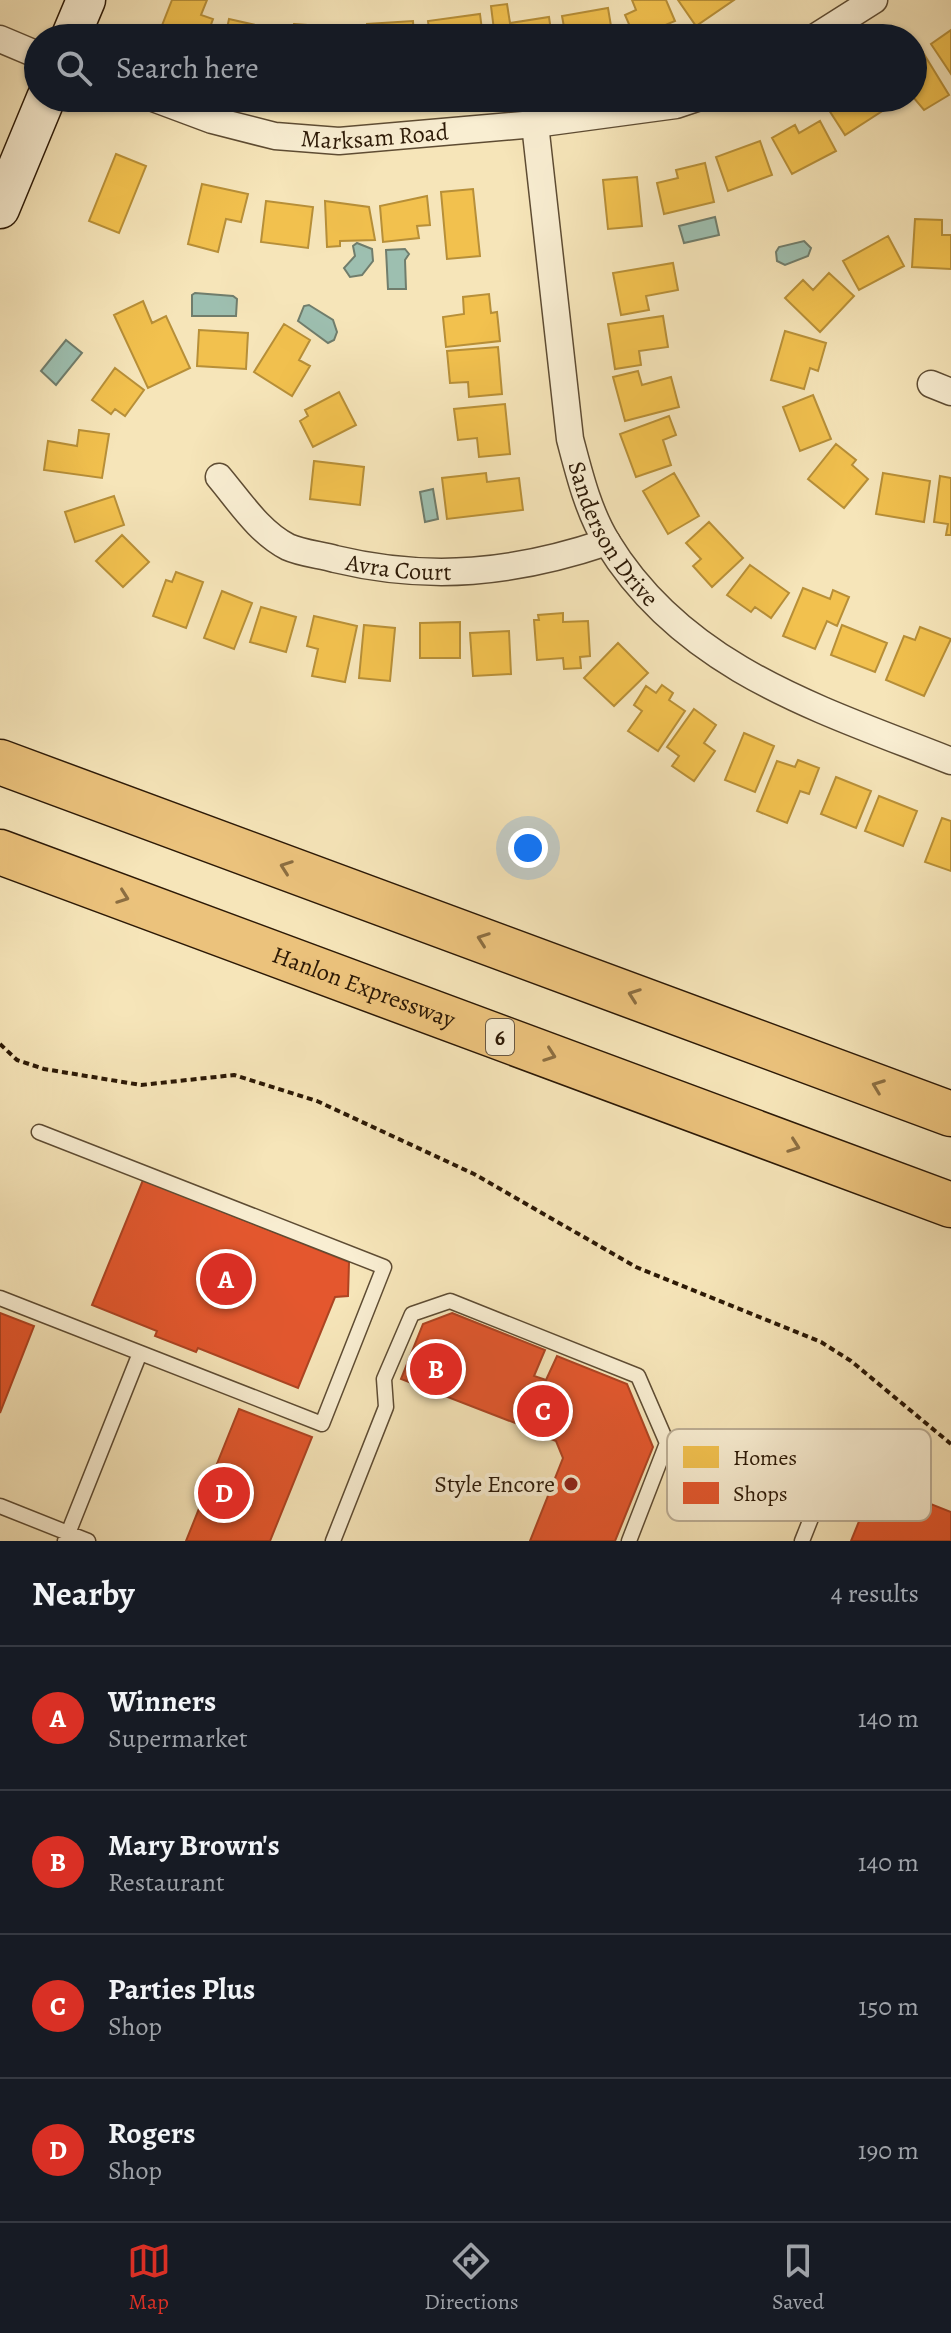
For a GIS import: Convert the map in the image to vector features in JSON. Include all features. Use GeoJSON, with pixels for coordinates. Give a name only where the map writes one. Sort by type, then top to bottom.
{"type":"FeatureCollection","features":[{"type":"Feature","properties":{"kind":"highway"},"geometry":{"type":"LineString","coordinates":[[4,761],[951,1114]]}},
{"type":"Feature","properties":{"kind":"highway","name":"Hanlon Expressway"},"geometry":{"type":"LineString","coordinates":[[0,852],[951,1205]]}},
{"type":"Feature","properties":{"kind":"highway"},"geometry":{"type":"LineString","coordinates":[[0,872],[50,869]]}},
{"type":"Feature","properties":{"kind":"main road"},"geometry":{"type":"LineString","coordinates":[[76,24],[86,0]]}},
{"type":"Feature","properties":{"kind":"main road"},"geometry":{"type":"LineString","coordinates":[[0,209],[40,112]]}},
{"type":"Feature","properties":{"kind":"street"},"geometry":{"type":"LineString","coordinates":[[835,24],[870,1]]}},
{"type":"Feature","properties":{"kind":"street"},"geometry":{"type":"LineString","coordinates":[[0,39],[24,49]]}},
{"type":"Feature","properties":{"kind":"street","name":"Marksam Road"},"geometry":{"type":"LineString","coordinates":[[197,112],[262,133],[339,141],[535,124],[624,112]]}},
{"type":"Feature","properties":{"kind":"street","name":"Sanderson Drive"},"geometry":{"type":"LineString","coordinates":[[535,124],[570,439],[583,487],[607,542],[661,612],[726,663],[776,692],[951,761]]}},
{"type":"Feature","properties":{"kind":"street","name":"Avra Court"},"geometry":{"type":"LineString","coordinates":[[219,477],[263,530],[290,548],[370,567],[462,574],[547,562],[607,542]]}},
{"type":"Feature","properties":{"kind":"lane"},"geometry":{"type":"LineString","coordinates":[[0,1298],[322,1424],[384,1267],[39,1132]]}},
{"type":"Feature","properties":{"kind":"lane"},"geometry":{"type":"LineString","coordinates":[[333,1541],[386,1407],[384,1379],[412,1314],[450,1301],[638,1376],[667,1443],[629,1541]]}},
{"type":"Feature","properties":{"kind":"lane"},"geometry":{"type":"LineString","coordinates":[[67,1537],[140,1353]]}},
{"type":"Feature","properties":{"kind":"lane"},"geometry":{"type":"LineString","coordinates":[[0,1506],[67,1537],[88,1541]]}},
{"type":"Feature","properties":{"kind":"lane"},"geometry":{"type":"LineString","coordinates":[[802,1541],[810,1521]]}},
{"type":"Feature","properties":{"kind":"path"},"geometry":{"type":"LineString","coordinates":[[0,1044],[17,1060],[44,1069],[141,1085],[234,1075],[317,1101],[474,1174],[636,1267],[821,1342],[851,1361],[951,1444]]}},
{"type":"Feature","properties":{"kind":"shaded area"},"geometry":{"type":"Polygon","coordinates":[[[715,217],[719,235],[684,243],[679,226],[715,217]]]}},
{"type":"Feature","properties":{"kind":"shaded area"},"geometry":{"type":"Polygon","coordinates":[[[804,241],[811,248],[808,256],[785,265],[777,261],[779,247],[804,241]]]}},
{"type":"Feature","properties":{"kind":"shaded area"},"geometry":{"type":"Polygon","coordinates":[[[357,243],[372,249],[373,261],[362,275],[350,277],[344,268],[355,256],[353,246],[357,243]]]}},
{"type":"Feature","properties":{"kind":"shaded area"},"geometry":{"type":"Polygon","coordinates":[[[405,249],[409,254],[405,260],[406,289],[388,289],[386,250],[405,249]]]}},
{"type":"Feature","properties":{"kind":"shaded area"},"geometry":{"type":"Polygon","coordinates":[[[192,295],[233,296],[237,299],[236,316],[192,316],[192,295]]]}},
{"type":"Feature","properties":{"kind":"shaded area"},"geometry":{"type":"Polygon","coordinates":[[[309,305],[333,320],[337,332],[334,340],[328,343],[298,321],[304,306],[309,305]]]}},
{"type":"Feature","properties":{"kind":"shaded area"},"geometry":{"type":"Polygon","coordinates":[[[66,340],[82,353],[56,385],[41,371],[66,340]]]}},
{"type":"Feature","properties":{"kind":"shaded area"},"geometry":{"type":"Polygon","coordinates":[[[433,489],[438,519],[425,522],[420,492],[433,489]]]}},
{"type":"Feature","properties":{"kind":"building: Homes"},"geometry":{"type":"Polygon","coordinates":[[[172,0],[207,0],[201,15],[213,19],[211,24],[163,24],[172,0]]]}},
{"type":"Feature","properties":{"kind":"building: Homes"},"geometry":{"type":"Polygon","coordinates":[[[632,0],[666,0],[675,21],[668,24],[629,24],[625,15],[636,10],[632,0]]]}},
{"type":"Feature","properties":{"kind":"building: Homes"},"geometry":{"type":"Polygon","coordinates":[[[678,0],[734,0],[699,24],[695,24],[678,0]]]}},
{"type":"Feature","properties":{"kind":"building: Homes"},"geometry":{"type":"Polygon","coordinates":[[[507,4],[510,23],[549,17],[550,24],[493,24],[491,6],[507,4]]]}},
{"type":"Feature","properties":{"kind":"building: Homes"},"geometry":{"type":"Polygon","coordinates":[[[608,8],[611,24],[563,24],[562,16],[608,8]]]}},
{"type":"Feature","properties":{"kind":"building: Homes"},"geometry":{"type":"Polygon","coordinates":[[[480,14],[481,24],[428,24],[428,21],[480,14]]]}},
{"type":"Feature","properties":{"kind":"building: Homes"},"geometry":{"type":"Polygon","coordinates":[[[229,19],[251,24],[228,24],[229,19]]]}},
{"type":"Feature","properties":{"kind":"building: Homes"},"geometry":{"type":"Polygon","coordinates":[[[413,21],[413,24],[367,24],[413,21]]]}},
{"type":"Feature","properties":{"kind":"building: Homes"},"geometry":{"type":"Polygon","coordinates":[[[951,30],[951,74],[931,44],[951,30]]]}},
{"type":"Feature","properties":{"kind":"building: Homes"},"geometry":{"type":"Polygon","coordinates":[[[927,59],[949,95],[927,108],[927,59]]]}},
{"type":"Feature","properties":{"kind":"building: Homes"},"geometry":{"type":"Polygon","coordinates":[[[830,112],[881,112],[845,135],[830,112]]]}},
{"type":"Feature","properties":{"kind":"building: Homes"},"geometry":{"type":"Polygon","coordinates":[[[820,121],[836,151],[792,174],[772,138],[795,125],[799,133],[820,121]]]}},
{"type":"Feature","properties":{"kind":"building: Homes"},"geometry":{"type":"Polygon","coordinates":[[[760,141],[772,175],[728,191],[716,157],[760,141]]]}},
{"type":"Feature","properties":{"kind":"building: Homes"},"geometry":{"type":"Polygon","coordinates":[[[116,154],[146,166],[119,233],[89,221],[116,154]]]}},
{"type":"Feature","properties":{"kind":"building: Homes"},"geometry":{"type":"Polygon","coordinates":[[[705,163],[714,202],[664,214],[657,183],[678,178],[676,170],[705,163]]]}},
{"type":"Feature","properties":{"kind":"building: Homes"},"geometry":{"type":"Polygon","coordinates":[[[637,177],[642,226],[608,229],[603,180],[637,177]]]}},
{"type":"Feature","properties":{"kind":"building: Homes"},"geometry":{"type":"Polygon","coordinates":[[[202,184],[248,194],[241,222],[226,219],[218,252],[188,244],[202,184]]]}},
{"type":"Feature","properties":{"kind":"building: Homes"},"geometry":{"type":"Polygon","coordinates":[[[473,189],[480,256],[447,259],[441,192],[473,189]]]}},
{"type":"Feature","properties":{"kind":"building: Homes"},"geometry":{"type":"Polygon","coordinates":[[[427,196],[430,225],[417,226],[419,238],[383,242],[380,206],[427,196]]]}},
{"type":"Feature","properties":{"kind":"building: Homes"},"geometry":{"type":"Polygon","coordinates":[[[266,201],[313,207],[308,248],[261,242],[266,201]]]}},
{"type":"Feature","properties":{"kind":"building: Homes"},"geometry":{"type":"Polygon","coordinates":[[[325,201],[369,207],[375,240],[340,241],[340,246],[327,247],[325,201]]]}},
{"type":"Feature","properties":{"kind":"building: Homes"},"geometry":{"type":"Polygon","coordinates":[[[915,219],[942,220],[942,235],[951,235],[951,269],[912,267],[915,219]]]}},
{"type":"Feature","properties":{"kind":"building: Homes"},"geometry":{"type":"Polygon","coordinates":[[[888,236],[904,266],[859,290],[843,261],[888,236]]]}},
{"type":"Feature","properties":{"kind":"building: Homes"},"geometry":{"type":"Polygon","coordinates":[[[673,263],[678,290],[646,296],[649,310],[621,315],[613,273],[673,263]]]}},
{"type":"Feature","properties":{"kind":"building: Homes"},"geometry":{"type":"Polygon","coordinates":[[[829,273],[854,296],[820,332],[785,298],[803,280],[813,290],[829,273]]]}},
{"type":"Feature","properties":{"kind":"building: Homes"},"geometry":{"type":"Polygon","coordinates":[[[489,294],[491,313],[497,312],[500,341],[446,347],[443,317],[464,314],[463,297],[489,294]]]}},
{"type":"Feature","properties":{"kind":"building: Homes"},"geometry":{"type":"Polygon","coordinates":[[[143,301],[152,323],[166,316],[190,368],[148,388],[114,315],[143,301]]]}},
{"type":"Feature","properties":{"kind":"building: Homes"},"geometry":{"type":"Polygon","coordinates":[[[663,316],[668,347],[639,351],[641,365],[615,369],[608,324],[663,316]]]}},
{"type":"Feature","properties":{"kind":"building: Homes"},"geometry":{"type":"Polygon","coordinates":[[[284,324],[310,340],[299,360],[310,366],[292,396],[254,372],[284,324]]]}},
{"type":"Feature","properties":{"kind":"building: Homes"},"geometry":{"type":"Polygon","coordinates":[[[199,330],[248,333],[246,369],[197,366],[199,330]]]}},
{"type":"Feature","properties":{"kind":"building: Homes"},"geometry":{"type":"Polygon","coordinates":[[[785,331],[826,343],[818,371],[810,368],[804,389],[771,380],[785,331]]]}},
{"type":"Feature","properties":{"kind":"building: Homes"},"geometry":{"type":"Polygon","coordinates":[[[498,347],[502,394],[469,397],[468,382],[450,383],[447,351],[498,347]]]}},
{"type":"Feature","properties":{"kind":"building: Homes"},"geometry":{"type":"Polygon","coordinates":[[[115,368],[144,390],[125,416],[115,409],[111,414],[92,400],[115,368]]]}},
{"type":"Feature","properties":{"kind":"building: Homes"},"geometry":{"type":"Polygon","coordinates":[[[638,371],[642,385],[671,377],[679,407],[625,421],[613,377],[638,371]]]}},
{"type":"Feature","properties":{"kind":"building: Homes"},"geometry":{"type":"Polygon","coordinates":[[[339,392],[356,425],[313,447],[300,421],[308,416],[305,410],[339,392]]]}},
{"type":"Feature","properties":{"kind":"building: Homes"},"geometry":{"type":"Polygon","coordinates":[[[813,395],[831,439],[800,451],[783,407],[813,395]]]}},
{"type":"Feature","properties":{"kind":"building: Homes"},"geometry":{"type":"Polygon","coordinates":[[[505,404],[510,454],[479,457],[477,438],[458,440],[454,409],[505,404]]]}},
{"type":"Feature","properties":{"kind":"building: Homes"},"geometry":{"type":"Polygon","coordinates":[[[669,416],[676,435],[663,440],[671,465],[636,477],[620,434],[669,416]]]}},
{"type":"Feature","properties":{"kind":"building: Homes"},"geometry":{"type":"Polygon","coordinates":[[[79,430],[109,434],[102,478],[44,470],[48,441],[77,446],[79,430]]]}},
{"type":"Feature","properties":{"kind":"building: Homes"},"geometry":{"type":"Polygon","coordinates":[[[836,444],[856,460],[852,465],[868,479],[844,508],[808,479],[836,444]]]}},
{"type":"Feature","properties":{"kind":"building: Homes"},"geometry":{"type":"Polygon","coordinates":[[[314,461],[364,467],[360,505],[310,499],[314,461]]]}},
{"type":"Feature","properties":{"kind":"building: Homes"},"geometry":{"type":"Polygon","coordinates":[[[486,473],[487,482],[519,478],[523,510],[447,519],[442,478],[486,473]]]}},
{"type":"Feature","properties":{"kind":"building: Homes"},"geometry":{"type":"Polygon","coordinates":[[[674,473],[699,516],[668,534],[643,491],[674,473]]]}},
{"type":"Feature","properties":{"kind":"building: Homes"},"geometry":{"type":"Polygon","coordinates":[[[883,473],[930,481],[924,522],[876,514],[883,473]]]}},
{"type":"Feature","properties":{"kind":"building: Homes"},"geometry":{"type":"Polygon","coordinates":[[[940,476],[951,478],[951,535],[946,535],[948,524],[934,522],[940,476]]]}},
{"type":"Feature","properties":{"kind":"building: Homes"},"geometry":{"type":"Polygon","coordinates":[[[114,496],[124,525],[75,542],[65,512],[114,496]]]}},
{"type":"Feature","properties":{"kind":"building: Homes"},"geometry":{"type":"Polygon","coordinates":[[[709,522],[743,558],[712,587],[693,566],[701,559],[686,543],[709,522]]]}},
{"type":"Feature","properties":{"kind":"building: Homes"},"geometry":{"type":"Polygon","coordinates":[[[122,535],[149,562],[123,587],[96,561],[122,535]]]}},
{"type":"Feature","properties":{"kind":"building: Homes"},"geometry":{"type":"Polygon","coordinates":[[[750,565],[789,593],[771,618],[755,607],[751,612],[727,595],[750,565]]]}},
{"type":"Feature","properties":{"kind":"building: Homes"},"geometry":{"type":"Polygon","coordinates":[[[176,572],[203,582],[186,628],[153,616],[166,580],[172,582],[176,572]]]}},
{"type":"Feature","properties":{"kind":"building: Homes"},"geometry":{"type":"Polygon","coordinates":[[[803,588],[830,599],[833,590],[849,597],[837,626],[827,621],[815,649],[783,636],[803,588]]]}},
{"type":"Feature","properties":{"kind":"building: Homes"},"geometry":{"type":"Polygon","coordinates":[[[222,591],[252,603],[234,649],[204,638],[222,591]]]}},
{"type":"Feature","properties":{"kind":"building: Homes"},"geometry":{"type":"Polygon","coordinates":[[[261,607],[296,617],[286,652],[250,642],[261,607]]]}},
{"type":"Feature","properties":{"kind":"building: Homes"},"geometry":{"type":"Polygon","coordinates":[[[563,613],[563,622],[588,621],[590,656],[580,657],[581,668],[564,669],[563,658],[537,660],[534,620],[539,620],[538,615],[563,613]]]}},
{"type":"Feature","properties":{"kind":"building: Homes"},"geometry":{"type":"Polygon","coordinates":[[[314,616],[357,626],[345,682],[312,676],[318,649],[307,646],[314,616]]]}},
{"type":"Feature","properties":{"kind":"building: Homes"},"geometry":{"type":"Polygon","coordinates":[[[460,622],[460,658],[420,658],[420,623],[460,622]]]}},
{"type":"Feature","properties":{"kind":"building: Homes"},"geometry":{"type":"Polygon","coordinates":[[[364,625],[395,628],[390,681],[359,678],[364,625]]]}},
{"type":"Feature","properties":{"kind":"building: Homes"},"geometry":{"type":"Polygon","coordinates":[[[842,625],[887,643],[875,672],[831,655],[842,625]]]}},
{"type":"Feature","properties":{"kind":"building: Homes"},"geometry":{"type":"Polygon","coordinates":[[[920,627],[951,639],[924,696],[886,680],[904,636],[915,640],[920,627]]]}},
{"type":"Feature","properties":{"kind":"building: Homes"},"geometry":{"type":"Polygon","coordinates":[[[509,631],[511,674],[473,676],[470,633],[509,631]]]}},
{"type":"Feature","properties":{"kind":"building: Homes"},"geometry":{"type":"Polygon","coordinates":[[[618,643],[648,673],[614,706],[584,678],[618,643]]]}},
{"type":"Feature","properties":{"kind":"building: Homes"},"geometry":{"type":"Polygon","coordinates":[[[662,685],[673,693],[669,700],[685,711],[658,751],[628,731],[642,711],[634,705],[646,686],[656,693],[662,685]]]}},
{"type":"Feature","properties":{"kind":"building: Homes"},"geometry":{"type":"Polygon","coordinates":[[[694,709],[716,725],[704,743],[715,751],[694,781],[672,766],[679,756],[667,747],[694,709]]]}},
{"type":"Feature","properties":{"kind":"building: Homes"},"geometry":{"type":"Polygon","coordinates":[[[744,733],[774,746],[755,792],[725,780],[744,733]]]}},
{"type":"Feature","properties":{"kind":"building: Homes"},"geometry":{"type":"Polygon","coordinates":[[[798,760],[819,768],[809,794],[800,791],[787,823],[757,811],[777,761],[795,767],[798,760]]]}},
{"type":"Feature","properties":{"kind":"building: Homes"},"geometry":{"type":"Polygon","coordinates":[[[836,777],[871,791],[856,828],[821,814],[836,777]]]}},
{"type":"Feature","properties":{"kind":"building: Homes"},"geometry":{"type":"Polygon","coordinates":[[[879,796],[917,811],[903,846],[865,831],[879,796]]]}},
{"type":"Feature","properties":{"kind":"building: Homes"},"geometry":{"type":"Polygon","coordinates":[[[942,818],[951,821],[951,871],[925,862],[942,818]]]}},
{"type":"Feature","properties":{"kind":"building: Shops"},"geometry":{"type":"Polygon","coordinates":[[[143,1180],[349,1262],[348,1296],[335,1297],[298,1388],[198,1348],[196,1352],[155,1336],[157,1331],[92,1305],[143,1180]]]}},
{"type":"Feature","properties":{"kind":"building: Shops"},"geometry":{"type":"Polygon","coordinates":[[[0,1313],[34,1326],[0,1413],[0,1313]]]}},
{"type":"Feature","properties":{"kind":"building: Shops"},"geometry":{"type":"Polygon","coordinates":[[[452,1313],[545,1350],[534,1376],[546,1380],[557,1356],[627,1384],[653,1447],[615,1541],[530,1541],[563,1458],[556,1441],[526,1429],[539,1396],[528,1392],[515,1423],[401,1379],[423,1324],[452,1313]]]}},
{"type":"Feature","properties":{"kind":"building: Shops"},"geometry":{"type":"Polygon","coordinates":[[[239,1409],[312,1437],[270,1541],[186,1541],[239,1409]]]}},
{"type":"Feature","properties":{"kind":"building: Shops"},"geometry":{"type":"Polygon","coordinates":[[[931,1504],[951,1512],[951,1541],[851,1541],[859,1521],[931,1521],[931,1504]]]}},
{"type":"Feature","properties":{"kind":"place","name":"Winners"},"geometry":{"type":"Point","coordinates":[226,1279]}},
{"type":"Feature","properties":{"kind":"place","name":"Mary Brown's"},"geometry":{"type":"Point","coordinates":[436,1369]}},
{"type":"Feature","properties":{"kind":"place","name":"Parties Plus"},"geometry":{"type":"Point","coordinates":[543,1411]}},
{"type":"Feature","properties":{"kind":"place","name":"Style Encore"},"geometry":{"type":"Point","coordinates":[571,1484]}},
{"type":"Feature","properties":{"kind":"place","name":"Rogers"},"geometry":{"type":"Point","coordinates":[224,1493]}}]}
